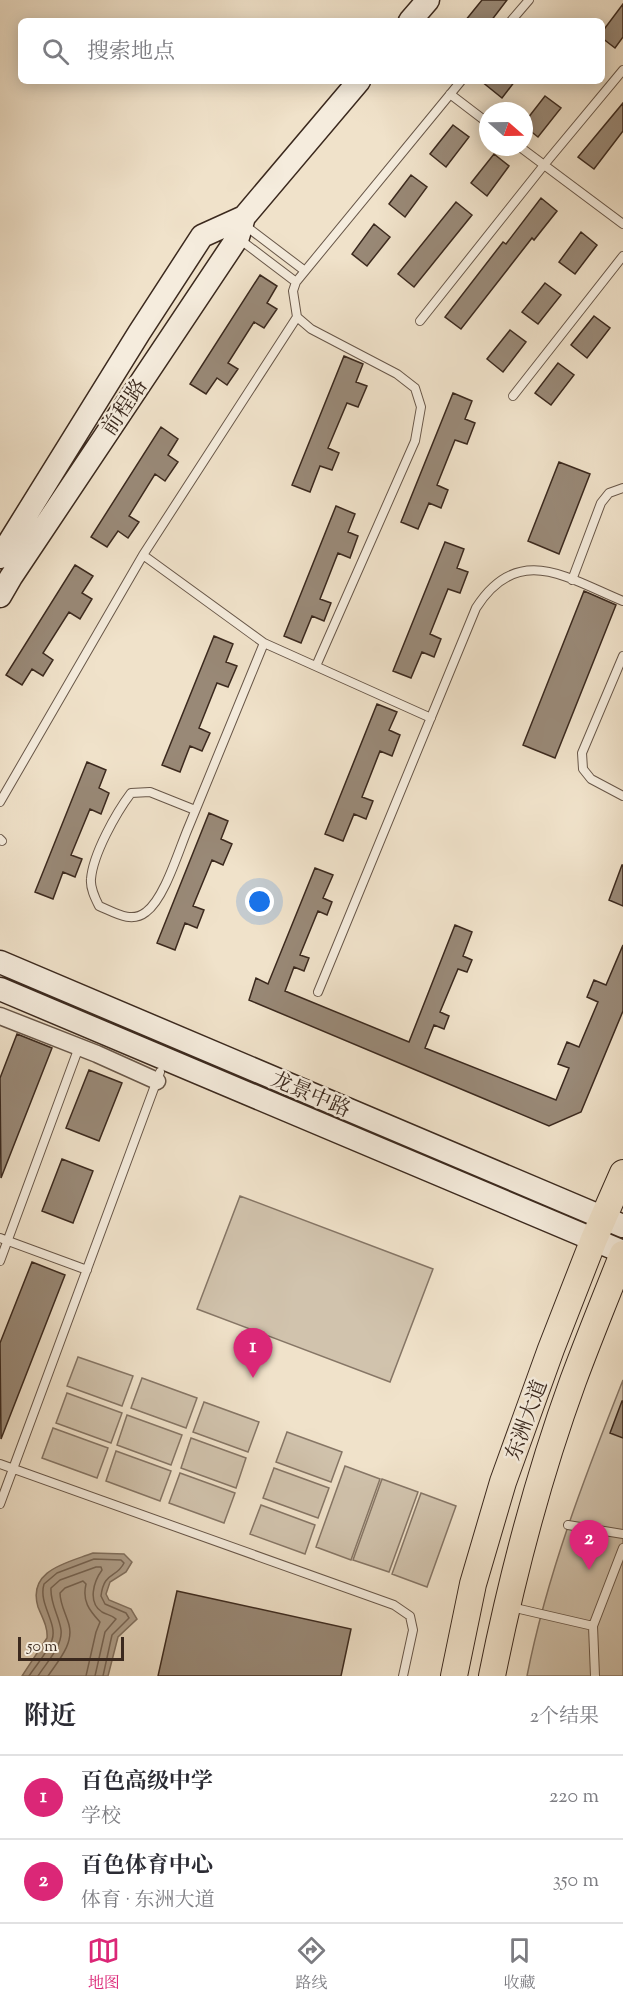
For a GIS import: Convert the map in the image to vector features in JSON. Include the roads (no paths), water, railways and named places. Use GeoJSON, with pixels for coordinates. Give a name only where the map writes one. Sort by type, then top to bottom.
{"type":"FeatureCollection","features":[{"type":"Feature","properties":{"kind":"main road","name":"东洲大道"},"geometry":{"type":"LineString","coordinates":[[453,1676],[473,1584],[503,1482],[606,1228],[623,1173]]}},
{"type":"Feature","properties":{"kind":"main road","name":"东洲大道"},"geometry":{"type":"LineString","coordinates":[[492,1676],[532,1508],[573,1383],[623,1253]]}},
{"type":"Feature","properties":{"kind":"street"},"geometry":{"type":"LineString","coordinates":[[413,18],[428,0]]}},
{"type":"Feature","properties":{"kind":"street","name":"前程路"},"geometry":{"type":"LineString","coordinates":[[0,596],[241,226],[357,84]]}},
{"type":"Feature","properties":{"kind":"street","name":"前程路"},"geometry":{"type":"LineString","coordinates":[[0,557],[202,236],[241,226]]}},
{"type":"Feature","properties":{"kind":"street","name":"龙景中路"},"geometry":{"type":"LineString","coordinates":[[0,962],[606,1228],[623,1253]]}},
{"type":"Feature","properties":{"kind":"street","name":"龙景中路"},"geometry":{"type":"LineString","coordinates":[[0,990],[606,1228]]}},
{"type":"Feature","properties":{"kind":"street"},"geometry":{"type":"LineString","coordinates":[[0,1017],[158,1076]]}},
{"type":"Feature","properties":{"kind":"lane"},"geometry":{"type":"LineString","coordinates":[[514,18],[529,0]]}},
{"type":"Feature","properties":{"kind":"lane"},"geometry":{"type":"LineString","coordinates":[[420,321],[623,70]]}},
{"type":"Feature","properties":{"kind":"lane"},"geometry":{"type":"LineString","coordinates":[[316,666],[415,441],[421,407],[415,388],[397,374],[311,329],[297,317],[293,291],[296,282],[458,84]]}},
{"type":"Feature","properties":{"kind":"lane"},"geometry":{"type":"LineString","coordinates":[[450,94],[479,116]]}},
{"type":"Feature","properties":{"kind":"lane"},"geometry":{"type":"LineString","coordinates":[[532,156],[623,224]]}},
{"type":"Feature","properties":{"kind":"lane"},"geometry":{"type":"LineString","coordinates":[[241,226],[305,271]]}},
{"type":"Feature","properties":{"kind":"lane"},"geometry":{"type":"LineString","coordinates":[[241,226],[296,282]]}},
{"type":"Feature","properties":{"kind":"lane"},"geometry":{"type":"LineString","coordinates":[[513,396],[623,256]]}},
{"type":"Feature","properties":{"kind":"lane"},"geometry":{"type":"LineString","coordinates":[[0,802],[143,555],[297,317]]}},
{"type":"Feature","properties":{"kind":"lane"},"geometry":{"type":"LineString","coordinates":[[572,580],[601,503],[609,493],[623,488]]}},
{"type":"Feature","properties":{"kind":"lane"},"geometry":{"type":"LineString","coordinates":[[143,555],[264,643],[431,718]]}},
{"type":"Feature","properties":{"kind":"lane"},"geometry":{"type":"LineString","coordinates":[[318,992],[476,608],[487,591],[507,576],[521,570],[547,570],[623,601]]}},
{"type":"Feature","properties":{"kind":"lane"},"geometry":{"type":"LineString","coordinates":[[195,810],[150,792],[131,793],[112,818],[93,869],[91,881],[99,906],[125,917],[135,918],[145,913],[158,901],[264,643]]}},
{"type":"Feature","properties":{"kind":"lane"},"geometry":{"type":"LineString","coordinates":[[623,656],[582,753],[583,769],[591,779],[623,796]]}},
{"type":"Feature","properties":{"kind":"lane"},"geometry":{"type":"LineString","coordinates":[[0,1261],[4,1239],[79,1047]]}},
{"type":"Feature","properties":{"kind":"lane"},"geometry":{"type":"LineString","coordinates":[[0,1504],[158,1076]]}},
{"type":"Feature","properties":{"kind":"lane"},"geometry":{"type":"LineString","coordinates":[[4,1239],[87,1270]]}},
{"type":"Feature","properties":{"kind":"lane"},"geometry":{"type":"LineString","coordinates":[[0,1464],[394,1605],[410,1616],[412,1630],[403,1676]]}},
{"type":"Feature","properties":{"kind":"lane"},"geometry":{"type":"LineString","coordinates":[[568,1525],[623,1533]]}},
{"type":"Feature","properties":{"kind":"lane"},"geometry":{"type":"LineString","coordinates":[[595,1676],[593,1626],[623,1548]]}},
{"type":"Feature","properties":{"kind":"lane"},"geometry":{"type":"LineString","coordinates":[[507,1606],[593,1626]]}},
{"type":"Feature","properties":{"kind":"water"},"geometry":{"type":"Polygon","coordinates":[[[93,1553],[124,1554],[132,1562],[126,1572],[110,1582],[106,1594],[109,1600],[131,1609],[137,1619],[118,1637],[108,1676],[22,1676],[47,1638],[46,1626],[38,1607],[36,1594],[38,1584],[52,1570],[93,1553]]]}},
{"type":"Feature","properties":{"kind":"place","name":"百色高级中学"},"geometry":{"type":"Point","coordinates":[253,1378]}},
{"type":"Feature","properties":{"kind":"place","name":"百色体育中心"},"geometry":{"type":"Point","coordinates":[589,1570]}}]}
